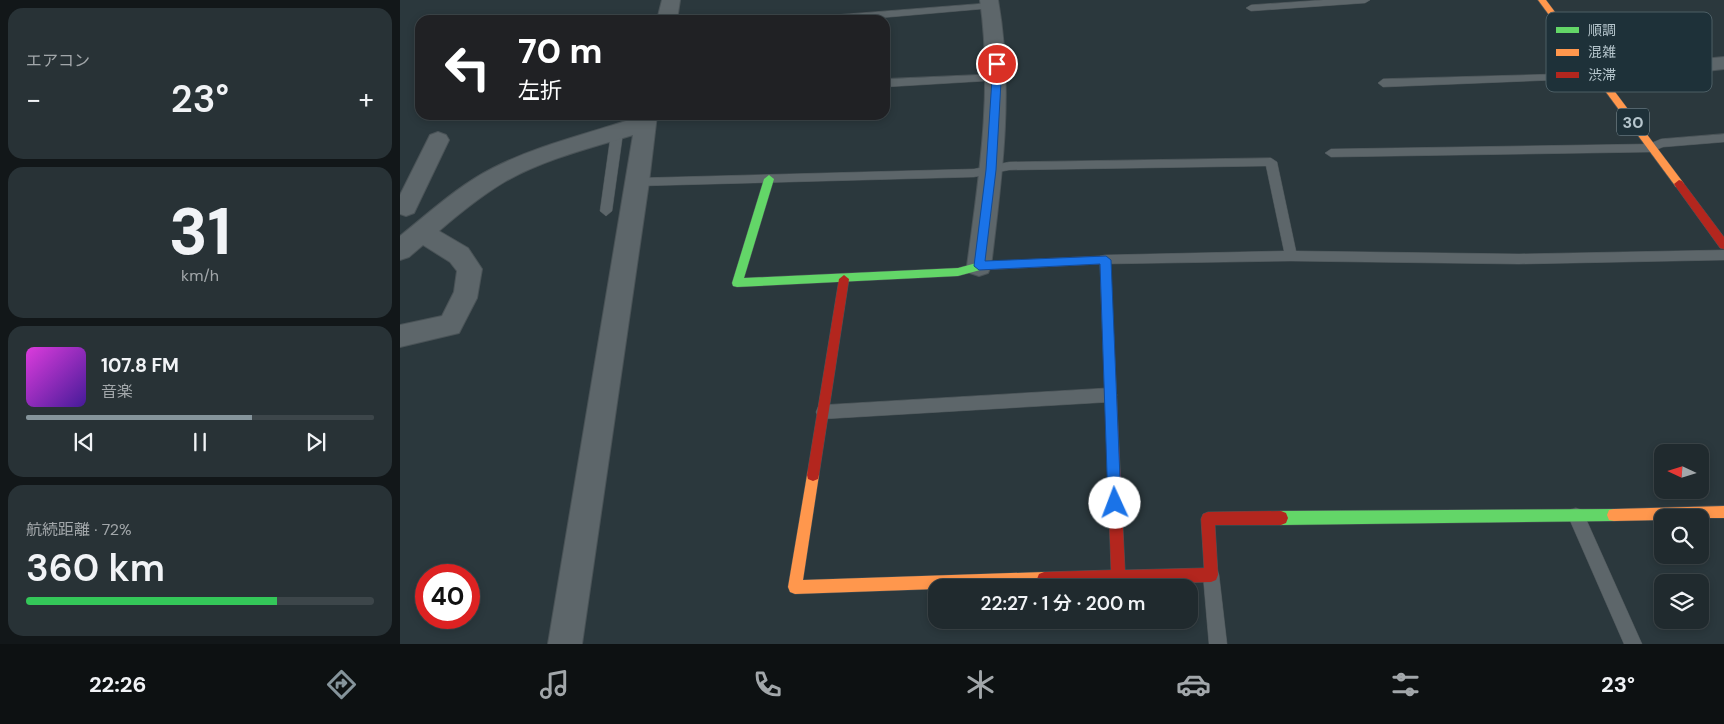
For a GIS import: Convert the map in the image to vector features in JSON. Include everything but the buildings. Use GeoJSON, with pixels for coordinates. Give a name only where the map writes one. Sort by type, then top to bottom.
{"type":"FeatureCollection","features":[{"type":"Feature","properties":{"kind":"street"},"geometry":{"type":"LineString","coordinates":[[669,15],[671,0]]}},
{"type":"Feature","properties":{"kind":"street","name":"30"},"geometry":{"type":"LineString","coordinates":[[1542,0],[1551,12]]}},
{"type":"Feature","properties":{"kind":"street"},"geometry":{"type":"LineString","coordinates":[[979,266],[991,170],[998,78],[996,37],[989,3]]}},
{"type":"Feature","properties":{"kind":"street","name":"30"},"geometry":{"type":"LineString","coordinates":[[1611,92],[1724,245]]}},
{"type":"Feature","properties":{"kind":"street"},"geometry":{"type":"LineString","coordinates":[[400,250],[453,206],[508,170],[553,151],[617,133],[643,120]]}},
{"type":"Feature","properties":{"kind":"street"},"geometry":{"type":"LineString","coordinates":[[565,644],[638,182],[645,120]]}},
{"type":"Feature","properties":{"kind":"street"},"geometry":{"type":"LineString","coordinates":[[438,140],[403,207],[453,206]]}},
{"type":"Feature","properties":{"kind":"street"},"geometry":{"type":"LineString","coordinates":[[769,179],[737,283],[958,272],[979,266],[1106,260],[1118,576]]}},
{"type":"Feature","properties":{"kind":"street"},"geometry":{"type":"LineString","coordinates":[[400,336],[450,325],[466,300],[470,284],[470,269],[459,255],[422,233]]}},
{"type":"Feature","properties":{"kind":"street"},"geometry":{"type":"LineString","coordinates":[[844,279],[795,587],[1118,576],[1211,575],[1208,519],[1576,516],[1724,512]]}},
{"type":"Feature","properties":{"kind":"lane"},"geometry":{"type":"LineString","coordinates":[[1251,8],[1365,0]]}},
{"type":"Feature","properties":{"kind":"lane"},"geometry":{"type":"LineString","coordinates":[[890,16],[914,11],[989,3]]}},
{"type":"Feature","properties":{"kind":"lane"},"geometry":{"type":"LineString","coordinates":[[890,83],[998,78]]}},
{"type":"Feature","properties":{"kind":"lane"},"geometry":{"type":"LineString","coordinates":[[1383,83],[1546,78]]}},
{"type":"Feature","properties":{"kind":"lane"},"geometry":{"type":"LineString","coordinates":[[606,210],[617,133]]}},
{"type":"Feature","properties":{"kind":"lane"},"geometry":{"type":"LineString","coordinates":[[1331,153],[1651,148],[1661,143],[1724,138]]}},
{"type":"Feature","properties":{"kind":"lane"},"geometry":{"type":"LineString","coordinates":[[638,182],[974,173],[1009,166],[1271,162],[1291,256]]}},
{"type":"Feature","properties":{"kind":"lane"},"geometry":{"type":"LineString","coordinates":[[1106,260],[1291,256],[1519,259],[1724,255]]}},
{"type":"Feature","properties":{"kind":"lane"},"geometry":{"type":"LineString","coordinates":[[824,412],[1110,395]]}},
{"type":"Feature","properties":{"kind":"lane"},"geometry":{"type":"LineString","coordinates":[[1576,516],[1633,644]]}},
{"type":"Feature","properties":{"kind":"lane"},"geometry":{"type":"LineString","coordinates":[[1211,575],[1218,644]]}},
{"type":"Feature","properties":{"kind":"traffic: fast"},"geometry":{"type":"LineString","coordinates":[[769,179],[737,283],[958,272],[980,266]]}},
{"type":"Feature","properties":{"kind":"traffic: fast"},"geometry":{"type":"LineString","coordinates":[[1281,518],[1614,515]]}},
{"type":"Feature","properties":{"kind":"traffic: slow"},"geometry":{"type":"LineString","coordinates":[[1542,0],[1551,12]]}},
{"type":"Feature","properties":{"kind":"traffic: slow"},"geometry":{"type":"LineString","coordinates":[[1610,92],[1679,184]]}},
{"type":"Feature","properties":{"kind":"traffic: slow"},"geometry":{"type":"LineString","coordinates":[[813,475],[795,587],[928,583]]}},
{"type":"Feature","properties":{"kind":"traffic: slow"},"geometry":{"type":"LineString","coordinates":[[1614,515],[1724,512]]}},
{"type":"Feature","properties":{"kind":"traffic: jam"},"geometry":{"type":"LineString","coordinates":[[1679,184],[1724,245]]}},
{"type":"Feature","properties":{"kind":"traffic: jam"},"geometry":{"type":"LineString","coordinates":[[980,266],[1105,260],[1118,576]]}},
{"type":"Feature","properties":{"kind":"traffic: jam"},"geometry":{"type":"LineString","coordinates":[[813,475],[844,279]]}},
{"type":"Feature","properties":{"kind":"traffic: jam"},"geometry":{"type":"LineString","coordinates":[[1044,579],[1211,575],[1208,519],[1281,518]]}},
{"type":"Feature","properties":{"kind":"route"},"geometry":{"type":"LineString","coordinates":[[997,64],[998,78],[991,170],[979,266],[1106,260],[1115,503]]}}]}
